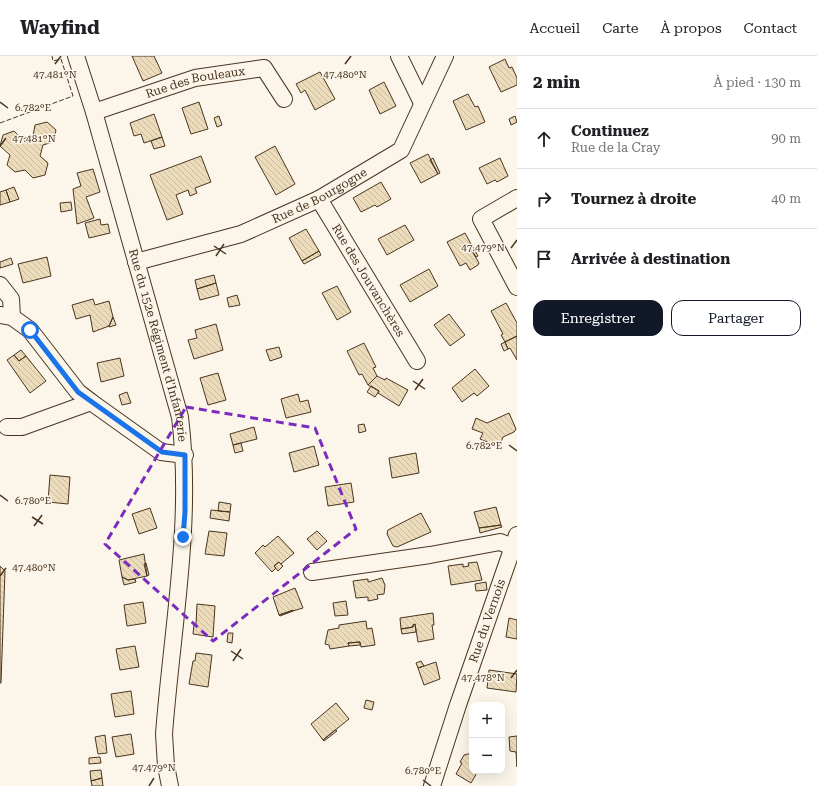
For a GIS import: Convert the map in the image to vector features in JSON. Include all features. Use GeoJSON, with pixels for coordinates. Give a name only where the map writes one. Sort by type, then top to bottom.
{"type":"FeatureCollection","features":[{"type":"Feature","properties":{"kind":"street","name":"Rue du 152e Régiment d'Infanterie"},"geometry":{"type":"LineString","coordinates":[[76,56],[94,112],[180,417],[185,455],[185,512],[164,734],[166,766],[170,786]]}},
{"type":"Feature","properties":{"kind":"street"},"geometry":{"type":"LineString","coordinates":[[399,56],[422,103]]}},
{"type":"Feature","properties":{"kind":"street","name":"Rue de Bourgogne"},"geometry":{"type":"LineString","coordinates":[[136,262],[241,234],[319,199],[401,150],[445,56]]}},
{"type":"Feature","properties":{"kind":"street","name":"Rue des Bouleaux"},"geometry":{"type":"LineString","coordinates":[[94,112],[195,78],[264,68],[284,99]]}},
{"type":"Feature","properties":{"kind":"street"},"geometry":{"type":"LineString","coordinates":[[517,198],[481,219],[517,287]]}},
{"type":"Feature","properties":{"kind":"street","name":"Rue des Jouvanchères"},"geometry":{"type":"LineString","coordinates":[[319,199],[417,362]]}},
{"type":"Feature","properties":{"kind":"street"},"geometry":{"type":"LineString","coordinates":[[0,285],[11,299],[6,316],[30,330],[78,392],[162,452],[185,455]]}},
{"type":"Feature","properties":{"kind":"street"},"geometry":{"type":"LineString","coordinates":[[8,427],[22,427],[91,402]]}},
{"type":"Feature","properties":{"kind":"street","name":"Rue du Vernois"},"geometry":{"type":"LineString","coordinates":[[312,572],[430,555],[500,542],[515,541],[458,705],[432,786]]}},
{"type":"Feature","properties":{"kind":"highlighted area"},"geometry":{"type":"Polygon","coordinates":[[[186,407],[315,428],[356,529],[213,641],[105,544],[186,407]]]}},
{"type":"Feature","properties":{"kind":"building"},"geometry":{"type":"Polygon","coordinates":[[[132,56],[154,56],[162,73],[143,81],[132,56]]]}},
{"type":"Feature","properties":{"kind":"building"},"geometry":{"type":"Polygon","coordinates":[[[505,59],[509,68],[512,67],[517,78],[517,85],[501,92],[489,67],[505,59]]]}},
{"type":"Feature","properties":{"kind":"building"},"geometry":{"type":"Polygon","coordinates":[[[320,72],[335,99],[315,110],[305,90],[301,93],[296,84],[320,72]]]}},
{"type":"Feature","properties":{"kind":"building"},"geometry":{"type":"Polygon","coordinates":[[[384,82],[396,106],[380,114],[369,90],[384,82]]]}},
{"type":"Feature","properties":{"kind":"building"},"geometry":{"type":"Polygon","coordinates":[[[468,94],[475,107],[478,106],[485,122],[466,130],[453,101],[468,94]]]}},
{"type":"Feature","properties":{"kind":"building"},"geometry":{"type":"Polygon","coordinates":[[[199,102],[208,129],[191,134],[182,108],[199,102]]]}},
{"type":"Feature","properties":{"kind":"building"},"geometry":{"type":"Polygon","coordinates":[[[154,114],[162,137],[144,143],[141,134],[134,136],[130,123],[154,114]]]}},
{"type":"Feature","properties":{"kind":"building"},"geometry":{"type":"Polygon","coordinates":[[[219,116],[222,125],[217,127],[214,118],[219,116]]]}},
{"type":"Feature","properties":{"kind":"building"},"geometry":{"type":"Polygon","coordinates":[[[515,116],[517,122],[511,125],[509,119],[515,116]]]}},
{"type":"Feature","properties":{"kind":"building"},"geometry":{"type":"Polygon","coordinates":[[[47,122],[56,130],[53,142],[43,145],[40,156],[48,163],[45,175],[33,178],[25,170],[15,172],[7,165],[10,155],[0,146],[3,135],[14,131],[22,139],[33,136],[35,125],[47,122]]]}},
{"type":"Feature","properties":{"kind":"building"},"geometry":{"type":"Polygon","coordinates":[[[162,137],[165,146],[154,149],[151,141],[162,137]]]}},
{"type":"Feature","properties":{"kind":"building"},"geometry":{"type":"Polygon","coordinates":[[[275,146],[295,184],[276,195],[255,157],[275,146]]]}},
{"type":"Feature","properties":{"kind":"building"},"geometry":{"type":"Polygon","coordinates":[[[428,154],[438,174],[421,183],[410,163],[428,154]]]}},
{"type":"Feature","properties":{"kind":"building"},"geometry":{"type":"Polygon","coordinates":[[[201,156],[211,182],[195,188],[197,193],[190,196],[188,190],[176,195],[183,214],[167,220],[150,175],[201,156]]]}},
{"type":"Feature","properties":{"kind":"building"},"geometry":{"type":"Polygon","coordinates":[[[433,158],[440,173],[438,174],[430,160],[433,158]]]}},
{"type":"Feature","properties":{"kind":"building"},"geometry":{"type":"Polygon","coordinates":[[[500,158],[508,176],[497,182],[495,180],[487,184],[479,168],[500,158]]]}},
{"type":"Feature","properties":{"kind":"building"},"geometry":{"type":"Polygon","coordinates":[[[93,169],[100,192],[86,197],[94,218],[77,224],[73,189],[81,186],[77,173],[93,169]]]}},
{"type":"Feature","properties":{"kind":"building"},"geometry":{"type":"Polygon","coordinates":[[[381,182],[391,199],[377,207],[375,205],[361,212],[353,198],[381,182]]]}},
{"type":"Feature","properties":{"kind":"building"},"geometry":{"type":"Polygon","coordinates":[[[14,187],[19,199],[10,202],[6,190],[14,187]]]}},
{"type":"Feature","properties":{"kind":"building"},"geometry":{"type":"Polygon","coordinates":[[[6,190],[10,202],[0,205],[0,192],[6,190]]]}},
{"type":"Feature","properties":{"kind":"building"},"geometry":{"type":"Polygon","coordinates":[[[71,202],[72,210],[61,212],[60,203],[71,202]]]}},
{"type":"Feature","properties":{"kind":"building"},"geometry":{"type":"Polygon","coordinates":[[[100,219],[101,225],[108,224],[110,233],[89,238],[85,223],[100,219]]]}},
{"type":"Feature","properties":{"kind":"building"},"geometry":{"type":"Polygon","coordinates":[[[405,225],[414,240],[387,255],[378,239],[405,225]]]}},
{"type":"Feature","properties":{"kind":"building"},"geometry":{"type":"Polygon","coordinates":[[[306,229],[319,251],[302,261],[289,238],[306,229]]]}},
{"type":"Feature","properties":{"kind":"building"},"geometry":{"type":"Polygon","coordinates":[[[465,233],[471,244],[469,246],[479,263],[470,270],[466,263],[460,266],[447,242],[465,233]]]}},
{"type":"Feature","properties":{"kind":"building"},"geometry":{"type":"Polygon","coordinates":[[[471,244],[478,256],[476,257],[469,246],[471,244]]]}},
{"type":"Feature","properties":{"kind":"building"},"geometry":{"type":"Polygon","coordinates":[[[319,251],[321,255],[304,264],[302,261],[319,251]]]}},
{"type":"Feature","properties":{"kind":"building"},"geometry":{"type":"Polygon","coordinates":[[[47,257],[51,276],[23,283],[18,264],[47,257]]]}},
{"type":"Feature","properties":{"kind":"building"},"geometry":{"type":"Polygon","coordinates":[[[11,258],[13,264],[0,268],[0,262],[11,258]]]}},
{"type":"Feature","properties":{"kind":"building"},"geometry":{"type":"Polygon","coordinates":[[[429,269],[438,286],[410,302],[400,285],[429,269]]]}},
{"type":"Feature","properties":{"kind":"building"},"geometry":{"type":"Polygon","coordinates":[[[214,275],[216,283],[197,289],[195,280],[214,275]]]}},
{"type":"Feature","properties":{"kind":"building"},"geometry":{"type":"Polygon","coordinates":[[[216,283],[219,295],[200,300],[197,289],[216,283]]]}},
{"type":"Feature","properties":{"kind":"building"},"geometry":{"type":"Polygon","coordinates":[[[337,286],[351,312],[337,320],[322,293],[337,286]]]}},
{"type":"Feature","properties":{"kind":"building"},"geometry":{"type":"Polygon","coordinates":[[[237,295],[240,305],[229,307],[227,298],[237,295]]]}},
{"type":"Feature","properties":{"kind":"building"},"geometry":{"type":"Polygon","coordinates":[[[93,299],[95,305],[109,301],[113,317],[109,326],[93,332],[90,315],[76,319],[72,305],[93,299]]]}},
{"type":"Feature","properties":{"kind":"building"},"geometry":{"type":"Polygon","coordinates":[[[506,303],[517,323],[517,336],[505,342],[501,335],[503,334],[491,311],[506,303]]]}},
{"type":"Feature","properties":{"kind":"building"},"geometry":{"type":"Polygon","coordinates":[[[449,314],[465,335],[450,346],[434,325],[449,314]]]}},
{"type":"Feature","properties":{"kind":"building"},"geometry":{"type":"Polygon","coordinates":[[[113,317],[116,325],[109,327],[109,326],[113,317]]]}},
{"type":"Feature","properties":{"kind":"building"},"geometry":{"type":"Polygon","coordinates":[[[216,324],[223,350],[194,359],[188,340],[197,338],[195,330],[216,324]]]}},
{"type":"Feature","properties":{"kind":"building"},"geometry":{"type":"Polygon","coordinates":[[[517,336],[517,360],[510,348],[508,349],[505,342],[517,336]]]}},
{"type":"Feature","properties":{"kind":"building"},"geometry":{"type":"Polygon","coordinates":[[[505,342],[508,349],[504,351],[501,344],[505,342]]]}},
{"type":"Feature","properties":{"kind":"building"},"geometry":{"type":"Polygon","coordinates":[[[364,343],[376,367],[373,368],[377,376],[368,385],[362,374],[359,375],[347,351],[364,343]]]}},
{"type":"Feature","properties":{"kind":"building"},"geometry":{"type":"Polygon","coordinates":[[[279,347],[282,357],[270,361],[266,350],[279,347]]]}},
{"type":"Feature","properties":{"kind":"building"},"geometry":{"type":"Polygon","coordinates":[[[21,350],[26,356],[19,361],[14,355],[21,350]]]}},
{"type":"Feature","properties":{"kind":"building"},"geometry":{"type":"Polygon","coordinates":[[[14,355],[19,361],[26,356],[46,381],[30,393],[7,360],[14,355]]]}},
{"type":"Feature","properties":{"kind":"building"},"geometry":{"type":"Polygon","coordinates":[[[120,358],[124,376],[101,382],[97,363],[120,358]]]}},
{"type":"Feature","properties":{"kind":"building"},"geometry":{"type":"Polygon","coordinates":[[[475,369],[489,386],[477,396],[474,393],[462,402],[452,388],[475,369]]]}},
{"type":"Feature","properties":{"kind":"building"},"geometry":{"type":"Polygon","coordinates":[[[218,373],[226,400],[208,405],[200,378],[218,373]]]}},
{"type":"Feature","properties":{"kind":"building"},"geometry":{"type":"Polygon","coordinates":[[[377,376],[385,380],[386,378],[408,390],[399,406],[378,393],[379,391],[368,385],[377,376]]]}},
{"type":"Feature","properties":{"kind":"building"},"geometry":{"type":"Polygon","coordinates":[[[371,386],[379,391],[375,397],[367,392],[371,386]]]}},
{"type":"Feature","properties":{"kind":"building"},"geometry":{"type":"Polygon","coordinates":[[[127,392],[131,403],[122,405],[119,395],[127,392]]]}},
{"type":"Feature","properties":{"kind":"building"},"geometry":{"type":"Polygon","coordinates":[[[298,394],[300,402],[308,400],[311,412],[286,418],[281,399],[298,394]]]}},
{"type":"Feature","properties":{"kind":"building"},"geometry":{"type":"Polygon","coordinates":[[[509,413],[516,429],[514,432],[503,437],[499,447],[480,439],[483,433],[472,429],[476,418],[487,423],[509,413]]]}},
{"type":"Feature","properties":{"kind":"building"},"geometry":{"type":"Polygon","coordinates":[[[364,424],[366,431],[359,433],[358,425],[364,424]]]}},
{"type":"Feature","properties":{"kind":"building"},"geometry":{"type":"Polygon","coordinates":[[[254,427],[257,439],[233,445],[230,434],[254,427]]]}},
{"type":"Feature","properties":{"kind":"building"},"geometry":{"type":"Polygon","coordinates":[[[241,443],[243,451],[235,453],[233,445],[241,443]]]}},
{"type":"Feature","properties":{"kind":"building"},"geometry":{"type":"Polygon","coordinates":[[[314,446],[319,465],[294,472],[289,453],[314,446]]]}},
{"type":"Feature","properties":{"kind":"building"},"geometry":{"type":"Polygon","coordinates":[[[416,453],[419,473],[392,478],[389,458],[416,453]]]}},
{"type":"Feature","properties":{"kind":"building"},"geometry":{"type":"Polygon","coordinates":[[[50,475],[70,477],[68,504],[48,502],[50,475]]]}},
{"type":"Feature","properties":{"kind":"building"},"geometry":{"type":"Polygon","coordinates":[[[351,483],[354,502],[328,506],[325,487],[351,483]]]}},
{"type":"Feature","properties":{"kind":"building"},"geometry":{"type":"Polygon","coordinates":[[[219,502],[231,504],[230,512],[218,511],[219,502]]]}},
{"type":"Feature","properties":{"kind":"building"},"geometry":{"type":"Polygon","coordinates":[[[496,507],[501,525],[479,528],[474,512],[496,507]]]}},
{"type":"Feature","properties":{"kind":"building"},"geometry":{"type":"Polygon","coordinates":[[[150,508],[157,528],[139,534],[132,514],[150,508]]]}},
{"type":"Feature","properties":{"kind":"building"},"geometry":{"type":"Polygon","coordinates":[[[211,510],[230,512],[229,521],[210,518],[211,510]]]}},
{"type":"Feature","properties":{"kind":"building"},"geometry":{"type":"Polygon","coordinates":[[[421,513],[431,532],[397,547],[393,546],[387,534],[388,530],[421,513]]]}},
{"type":"Feature","properties":{"kind":"building"},"geometry":{"type":"Polygon","coordinates":[[[501,525],[502,527],[480,533],[479,528],[501,525]]]}},
{"type":"Feature","properties":{"kind":"building"},"geometry":{"type":"Polygon","coordinates":[[[209,531],[227,533],[224,556],[205,554],[209,531]]]}},
{"type":"Feature","properties":{"kind":"building"},"geometry":{"type":"Polygon","coordinates":[[[317,531],[327,541],[317,550],[307,539],[317,531]]]}},
{"type":"Feature","properties":{"kind":"building"},"geometry":{"type":"Polygon","coordinates":[[[278,536],[294,553],[281,564],[279,562],[274,566],[276,568],[272,572],[255,553],[263,545],[265,547],[278,536]]]}},
{"type":"Feature","properties":{"kind":"building"},"geometry":{"type":"Polygon","coordinates":[[[144,554],[147,576],[128,580],[122,577],[119,560],[144,554]]]}},
{"type":"Feature","properties":{"kind":"building"},"geometry":{"type":"Polygon","coordinates":[[[279,562],[283,566],[278,571],[274,566],[279,562]]]}},
{"type":"Feature","properties":{"kind":"building"},"geometry":{"type":"Polygon","coordinates":[[[477,562],[482,580],[451,585],[448,566],[463,564],[463,567],[469,566],[468,563],[477,562]]]}},
{"type":"Feature","properties":{"kind":"building"},"geometry":{"type":"Polygon","coordinates":[[[146,563],[149,575],[147,576],[144,564],[146,563]]]}},
{"type":"Feature","properties":{"kind":"building"},"geometry":{"type":"Polygon","coordinates":[[[0,566],[5,571],[1,683],[0,683],[0,566]]]}},
{"type":"Feature","properties":{"kind":"building"},"geometry":{"type":"Polygon","coordinates":[[[122,577],[128,580],[135,579],[136,582],[124,585],[122,577]]]}},
{"type":"Feature","properties":{"kind":"building"},"geometry":{"type":"Polygon","coordinates":[[[382,578],[385,585],[384,594],[377,595],[378,599],[368,601],[368,597],[356,598],[353,581],[368,579],[368,582],[382,578]]]}},
{"type":"Feature","properties":{"kind":"building"},"geometry":{"type":"Polygon","coordinates":[[[486,582],[487,590],[476,591],[475,584],[486,582]]]}},
{"type":"Feature","properties":{"kind":"building"},"geometry":{"type":"Polygon","coordinates":[[[295,588],[303,608],[279,615],[273,597],[295,588]]]}},
{"type":"Feature","properties":{"kind":"building"},"geometry":{"type":"Polygon","coordinates":[[[346,601],[348,615],[335,616],[333,603],[346,601]]]}},
{"type":"Feature","properties":{"kind":"building"},"geometry":{"type":"Polygon","coordinates":[[[143,602],[146,623],[127,626],[124,605],[143,602]]]}},
{"type":"Feature","properties":{"kind":"building"},"geometry":{"type":"Polygon","coordinates":[[[197,604],[215,606],[213,637],[193,634],[194,624],[196,625],[197,604]]]}},
{"type":"Feature","properties":{"kind":"building"},"geometry":{"type":"Polygon","coordinates":[[[293,610],[280,616],[279,615],[293,610]]]}},
{"type":"Feature","properties":{"kind":"building"},"geometry":{"type":"Polygon","coordinates":[[[433,613],[434,625],[432,625],[434,639],[418,642],[415,624],[413,627],[401,629],[400,618],[433,613]]]}},
{"type":"Feature","properties":{"kind":"building"},"geometry":{"type":"Polygon","coordinates":[[[509,618],[517,620],[517,639],[506,637],[509,618]]]}},
{"type":"Feature","properties":{"kind":"building"},"geometry":{"type":"Polygon","coordinates":[[[366,621],[367,629],[372,628],[375,645],[361,647],[360,642],[348,643],[349,646],[330,649],[329,645],[325,644],[328,630],[339,628],[339,625],[366,621]]]}},
{"type":"Feature","properties":{"kind":"building"},"geometry":{"type":"Polygon","coordinates":[[[415,624],[416,632],[402,634],[401,629],[413,627],[415,624]]]}},
{"type":"Feature","properties":{"kind":"building"},"geometry":{"type":"Polygon","coordinates":[[[228,633],[233,633],[232,643],[227,642],[228,633]]]}},
{"type":"Feature","properties":{"kind":"building"},"geometry":{"type":"Polygon","coordinates":[[[360,642],[360,645],[349,646],[348,643],[360,642]]]}},
{"type":"Feature","properties":{"kind":"building"},"geometry":{"type":"Polygon","coordinates":[[[135,646],[139,667],[120,670],[116,649],[135,646]]]}},
{"type":"Feature","properties":{"kind":"building"},"geometry":{"type":"Polygon","coordinates":[[[196,653],[212,655],[208,687],[189,684],[196,653]]]}},
{"type":"Feature","properties":{"kind":"building"},"geometry":{"type":"Polygon","coordinates":[[[421,661],[424,666],[418,668],[416,663],[421,661]]]}},
{"type":"Feature","properties":{"kind":"building"},"geometry":{"type":"Polygon","coordinates":[[[436,662],[440,679],[424,685],[418,668],[436,662]]]}},
{"type":"Feature","properties":{"kind":"building"},"geometry":{"type":"Polygon","coordinates":[[[489,670],[517,674],[516,692],[487,688],[489,670]]]}},
{"type":"Feature","properties":{"kind":"building"},"geometry":{"type":"Polygon","coordinates":[[[131,691],[134,714],[115,717],[111,694],[131,691]]]}},
{"type":"Feature","properties":{"kind":"building"},"geometry":{"type":"Polygon","coordinates":[[[366,700],[374,702],[372,710],[364,708],[366,700]]]}},
{"type":"Feature","properties":{"kind":"building"},"geometry":{"type":"Polygon","coordinates":[[[336,703],[349,719],[323,740],[311,724],[336,703]]]}},
{"type":"Feature","properties":{"kind":"building"},"geometry":{"type":"Polygon","coordinates":[[[335,730],[337,731],[324,741],[323,740],[335,730]]]}},
{"type":"Feature","properties":{"kind":"building"},"geometry":{"type":"Polygon","coordinates":[[[131,734],[134,754],[116,757],[112,737],[131,734]]]}},
{"type":"Feature","properties":{"kind":"building"},"geometry":{"type":"Polygon","coordinates":[[[105,735],[107,753],[98,754],[95,737],[105,735]]]}},
{"type":"Feature","properties":{"kind":"building"},"geometry":{"type":"Polygon","coordinates":[[[517,736],[517,767],[516,752],[510,751],[509,737],[517,736]]]}},
{"type":"Feature","properties":{"kind":"building"},"geometry":{"type":"Polygon","coordinates":[[[469,754],[469,774],[476,774],[471,783],[456,774],[462,763],[460,762],[464,755],[469,754]]]}},
{"type":"Feature","properties":{"kind":"building"},"geometry":{"type":"Polygon","coordinates":[[[100,757],[101,763],[89,764],[89,758],[100,757]]]}},
{"type":"Feature","properties":{"kind":"building"},"geometry":{"type":"Polygon","coordinates":[[[101,770],[102,778],[91,781],[90,771],[101,770]]]}},
{"type":"Feature","properties":{"kind":"building"},"geometry":{"type":"Polygon","coordinates":[[[102,778],[103,786],[92,786],[91,781],[102,778]]]}},
{"type":"Feature","properties":{"kind":"fence"},"geometry":{"type":"LineString","coordinates":[[0,123],[73,96],[61,59],[53,61],[52,56]]}},
{"type":"Feature","properties":{"kind":"route"},"geometry":{"type":"LineString","coordinates":[[30,330],[54,363],[78,392],[162,452],[185,455],[185,512],[183,537]]}}]}
